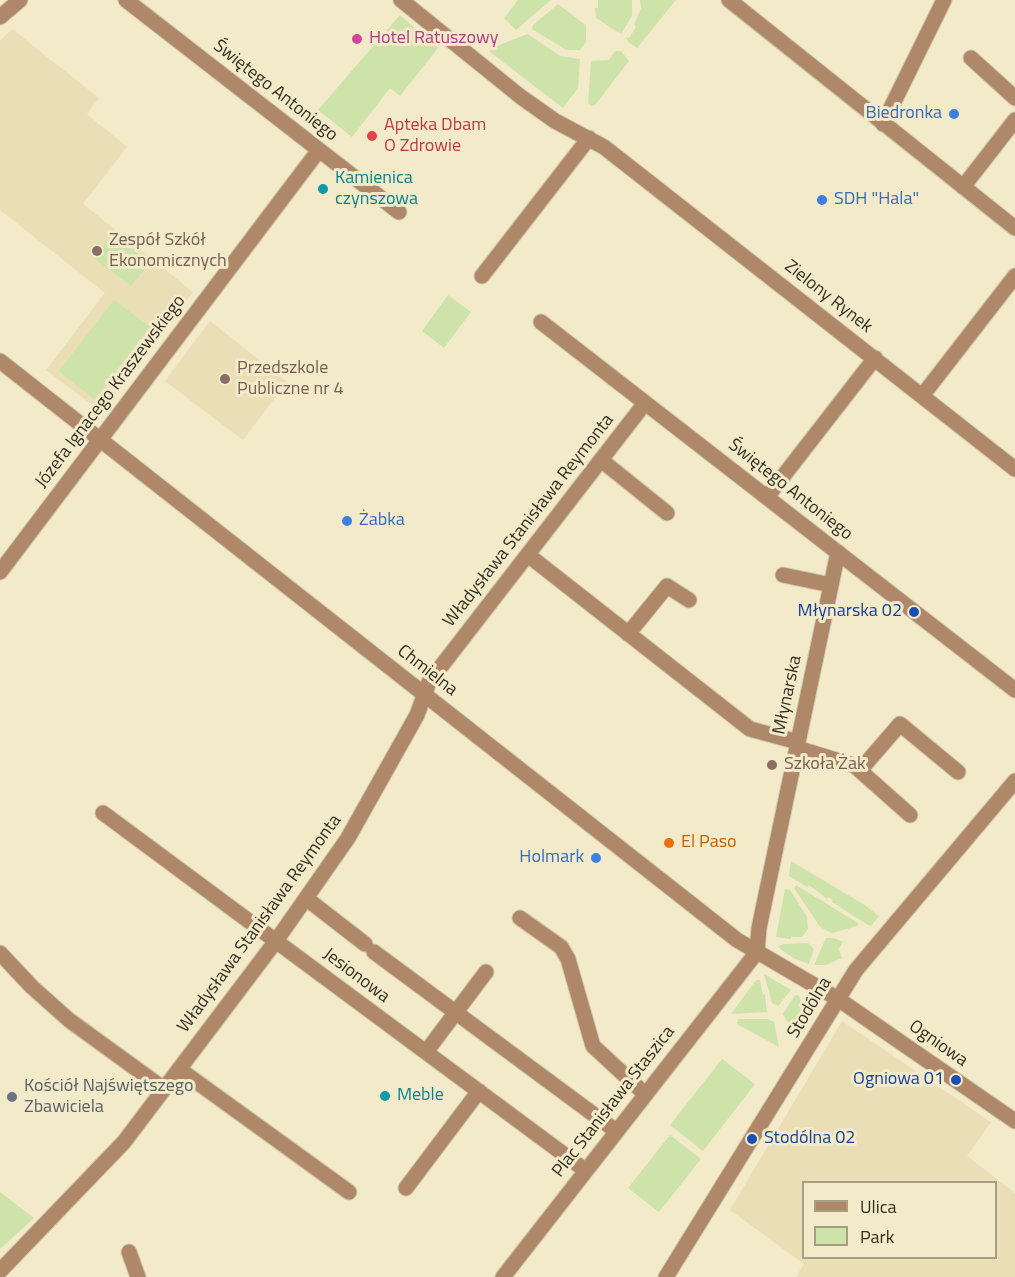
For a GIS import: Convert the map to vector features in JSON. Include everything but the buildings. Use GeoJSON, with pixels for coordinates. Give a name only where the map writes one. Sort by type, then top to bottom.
{"type":"FeatureCollection","features":[{"type":"Feature","properties":{"kind":"street"},"geometry":{"type":"LineString","coordinates":[[0,17],[20,0]]}},
{"type":"Feature","properties":{"kind":"street","name":"Świętego Antoniego"},"geometry":{"type":"LineString","coordinates":[[126,0],[399,212]]}},
{"type":"Feature","properties":{"kind":"street","name":"Zielony Rynek"},"geometry":{"type":"LineString","coordinates":[[401,0],[521,97],[555,121],[589,138],[875,358],[1015,470]]}},
{"type":"Feature","properties":{"kind":"street"},"geometry":{"type":"LineString","coordinates":[[729,0],[1015,228]]}},
{"type":"Feature","properties":{"kind":"street"},"geometry":{"type":"LineString","coordinates":[[883,124],[944,0]]}},
{"type":"Feature","properties":{"kind":"street"},"geometry":{"type":"LineString","coordinates":[[971,58],[1015,98]]}},
{"type":"Feature","properties":{"kind":"street"},"geometry":{"type":"LineString","coordinates":[[963,187],[1015,120]]}},
{"type":"Feature","properties":{"kind":"street"},"geometry":{"type":"LineString","coordinates":[[482,276],[589,138]]}},
{"type":"Feature","properties":{"kind":"street","name":"Józefa Ignacego Kraszewskiego"},"geometry":{"type":"LineString","coordinates":[[0,572],[319,150]]}},
{"type":"Feature","properties":{"kind":"street"},"geometry":{"type":"LineString","coordinates":[[922,396],[1015,276]]}},
{"type":"Feature","properties":{"kind":"street","name":"Świętego Antoniego"},"geometry":{"type":"LineString","coordinates":[[541,322],[1015,690]]}},
{"type":"Feature","properties":{"kind":"street"},"geometry":{"type":"LineString","coordinates":[[767,497],[875,358]]}},
{"type":"Feature","properties":{"kind":"street","name":"Chmielna"},"geometry":{"type":"LineString","coordinates":[[0,361],[737,940],[838,999]]}},
{"type":"Feature","properties":{"kind":"street","name":"Władysława Stanisława Reymonta"},"geometry":{"type":"LineString","coordinates":[[0,1270],[124,1142],[276,941],[307,899],[363,813],[417,715],[429,682],[645,403]]}},
{"type":"Feature","properties":{"kind":"street"},"geometry":{"type":"LineString","coordinates":[[601,460],[667,513]]}},
{"type":"Feature","properties":{"kind":"street","name":"Młynarska"},"geometry":{"type":"LineString","coordinates":[[757,952],[759,928],[838,552]]}},
{"type":"Feature","properties":{"kind":"street"},"geometry":{"type":"LineString","coordinates":[[528,555],[750,729],[857,768],[910,815]]}},
{"type":"Feature","properties":{"kind":"street"},"geometry":{"type":"LineString","coordinates":[[783,574],[831,585]]}},
{"type":"Feature","properties":{"kind":"street"},"geometry":{"type":"LineString","coordinates":[[628,634],[667,586],[689,600]]}},
{"type":"Feature","properties":{"kind":"street"},"geometry":{"type":"LineString","coordinates":[[857,768],[867,764],[900,724],[958,772]]}},
{"type":"Feature","properties":{"kind":"street","name":"Stodólna"},"geometry":{"type":"LineString","coordinates":[[666,1277],[856,970],[1015,781]]}},
{"type":"Feature","properties":{"kind":"street","name":"Jesionowa"},"geometry":{"type":"LineString","coordinates":[[103,813],[585,1170]]}},
{"type":"Feature","properties":{"kind":"street"},"geometry":{"type":"LineString","coordinates":[[307,899],[369,948],[616,1131]]}},
{"type":"Feature","properties":{"kind":"street"},"geometry":{"type":"LineString","coordinates":[[520,918],[561,947],[568,959],[586,1029],[593,1046],[645,1094]]}},
{"type":"Feature","properties":{"kind":"street","name":"Plac Stanisława Staszica"},"geometry":{"type":"LineString","coordinates":[[503,1277],[757,952]]}},
{"type":"Feature","properties":{"kind":"street"},"geometry":{"type":"LineString","coordinates":[[0,953],[32,987],[69,1020],[164,1089]]}},
{"type":"Feature","properties":{"kind":"street"},"geometry":{"type":"LineString","coordinates":[[426,1052],[486,972]]}},
{"type":"Feature","properties":{"kind":"street","name":"Ogniowa"},"geometry":{"type":"LineString","coordinates":[[838,999],[1015,1121]]}},
{"type":"Feature","properties":{"kind":"street"},"geometry":{"type":"LineString","coordinates":[[179,1069],[349,1192]]}},
{"type":"Feature","properties":{"kind":"street"},"geometry":{"type":"LineString","coordinates":[[406,1188],[479,1091]]}},
{"type":"Feature","properties":{"kind":"street"},"geometry":{"type":"LineString","coordinates":[[129,1252],[138,1277]]}},
{"type":"Feature","properties":{"kind":"shaded area","name":"Zespół Szkół Ekonomicznych"},"geometry":{"type":"Polygon","coordinates":[[[12,29],[99,98],[87,114],[127,147],[83,204],[193,292],[102,412],[46,370],[105,293],[0,210],[0,41],[12,29]]]}},
{"type":"Feature","properties":{"kind":"shaded area","name":"Przedszkole Publiczne nr 4"},"geometry":{"type":"Polygon","coordinates":[[[210,321],[287,382],[243,440],[165,381],[210,321]]]}},
{"type":"Feature","properties":{"kind":"shaded area"},"geometry":{"type":"Polygon","coordinates":[[[842,1021],[991,1122],[967,1156],[1015,1193],[1015,1277],[796,1277],[804,1264],[730,1210],[842,1021]]]}},
{"type":"Feature","properties":{"kind":"green space"},"geometry":{"type":"Polygon","coordinates":[[[518,0],[551,0],[516,30],[504,18],[518,0]]]}},
{"type":"Feature","properties":{"kind":"green space"},"geometry":{"type":"Polygon","coordinates":[[[598,0],[632,0],[632,16],[621,34],[596,18],[595,8],[598,8],[598,0]]]}},
{"type":"Feature","properties":{"kind":"green space"},"geometry":{"type":"Polygon","coordinates":[[[640,0],[676,0],[637,48],[628,42],[626,37],[629,38],[636,27],[634,25],[641,8],[640,0]]]}},
{"type":"Feature","properties":{"kind":"green space"},"geometry":{"type":"Polygon","coordinates":[[[558,4],[586,25],[586,42],[580,50],[566,50],[532,29],[533,25],[558,4]]]}},
{"type":"Feature","properties":{"kind":"green space"},"geometry":{"type":"Polygon","coordinates":[[[400,15],[438,48],[400,96],[390,88],[352,137],[318,110],[400,15]]]}},
{"type":"Feature","properties":{"kind":"green space"},"geometry":{"type":"Polygon","coordinates":[[[528,34],[560,56],[580,59],[578,88],[563,108],[490,52],[491,48],[528,34]]]}},
{"type":"Feature","properties":{"kind":"green space"},"geometry":{"type":"Polygon","coordinates":[[[615,51],[621,51],[629,61],[595,105],[591,106],[588,103],[591,61],[609,60],[615,51]]]}},
{"type":"Feature","properties":{"kind":"green space"},"geometry":{"type":"Polygon","coordinates":[[[113,234],[150,263],[131,286],[94,258],[113,234]]]}},
{"type":"Feature","properties":{"kind":"green space"},"geometry":{"type":"Polygon","coordinates":[[[448,295],[471,312],[444,348],[422,331],[448,295]]]}},
{"type":"Feature","properties":{"kind":"green space"},"geometry":{"type":"Polygon","coordinates":[[[114,300],[150,327],[94,399],[59,371],[114,300]]]}},
{"type":"Feature","properties":{"kind":"green space"},"geometry":{"type":"Polygon","coordinates":[[[791,861],[879,916],[871,926],[868,925],[809,885],[807,887],[789,876],[791,861]]]}},
{"type":"Feature","properties":{"kind":"green space"},"geometry":{"type":"Polygon","coordinates":[[[796,885],[858,923],[858,926],[832,933],[820,927],[794,888],[796,885]]]}},
{"type":"Feature","properties":{"kind":"green space"},"geometry":{"type":"Polygon","coordinates":[[[785,889],[790,890],[807,917],[808,929],[802,937],[791,937],[791,939],[776,937],[785,889]]]}},
{"type":"Feature","properties":{"kind":"green space"},"geometry":{"type":"Polygon","coordinates":[[[826,938],[834,938],[843,942],[839,949],[842,958],[826,965],[814,965],[826,938]]]}},
{"type":"Feature","properties":{"kind":"green space"},"geometry":{"type":"Polygon","coordinates":[[[808,943],[814,949],[809,964],[793,958],[778,947],[783,944],[808,943]]]}},
{"type":"Feature","properties":{"kind":"green space"},"geometry":{"type":"Polygon","coordinates":[[[764,974],[791,990],[778,1006],[772,1003],[764,974]]]}},
{"type":"Feature","properties":{"kind":"green space"},"geometry":{"type":"Polygon","coordinates":[[[756,980],[760,980],[763,995],[765,994],[767,1012],[731,1014],[756,980]]]}},
{"type":"Feature","properties":{"kind":"green space"},"geometry":{"type":"Polygon","coordinates":[[[795,995],[798,995],[803,1003],[806,1013],[800,1032],[786,1020],[783,1014],[795,995]]]}},
{"type":"Feature","properties":{"kind":"green space"},"geometry":{"type":"Polygon","coordinates":[[[738,1019],[767,1019],[774,1022],[779,1047],[737,1024],[738,1019]]]}},
{"type":"Feature","properties":{"kind":"green space"},"geometry":{"type":"Polygon","coordinates":[[[722,1059],[755,1084],[703,1151],[670,1125],[722,1059]]]}},
{"type":"Feature","properties":{"kind":"green space"},"geometry":{"type":"Polygon","coordinates":[[[670,1135],[701,1159],[659,1212],[628,1188],[670,1135]]]}},
{"type":"Feature","properties":{"kind":"green space"},"geometry":{"type":"Polygon","coordinates":[[[0,1192],[34,1218],[0,1249],[0,1192]]]}},
{"type":"Feature","properties":{"kind":"place","name":"Hotel Ratuszowy"},"geometry":{"type":"Point","coordinates":[357,39]}},
{"type":"Feature","properties":{"kind":"place","name":"Biedronka"},"geometry":{"type":"Point","coordinates":[954,114]}},
{"type":"Feature","properties":{"kind":"place","name":"Apteka Dbam O Zdrowie"},"geometry":{"type":"Point","coordinates":[372,136]}},
{"type":"Feature","properties":{"kind":"place","name":"Kamienica czynszowa"},"geometry":{"type":"Point","coordinates":[323,189]}},
{"type":"Feature","properties":{"kind":"place","name":"SDH \"Hala\""},"geometry":{"type":"Point","coordinates":[822,200]}},
{"type":"Feature","properties":{"kind":"place","name":"Zespół Szkół Ekonomicznych"},"geometry":{"type":"Point","coordinates":[97,251]}},
{"type":"Feature","properties":{"kind":"place","name":"Przedszkole Publiczne nr 4"},"geometry":{"type":"Point","coordinates":[225,379]}},
{"type":"Feature","properties":{"kind":"place","name":"Żabka"},"geometry":{"type":"Point","coordinates":[347,521]}},
{"type":"Feature","properties":{"kind":"place","name":"Młynarska 02"},"geometry":{"type":"Point","coordinates":[914,612]}},
{"type":"Feature","properties":{"kind":"place","name":"Szkoła Żak"},"geometry":{"type":"Point","coordinates":[772,765]}},
{"type":"Feature","properties":{"kind":"place","name":"El Paso"},"geometry":{"type":"Point","coordinates":[669,843]}},
{"type":"Feature","properties":{"kind":"place","name":"Holmark"},"geometry":{"type":"Point","coordinates":[596,858]}},
{"type":"Feature","properties":{"kind":"place","name":"Ogniowa 01"},"geometry":{"type":"Point","coordinates":[956,1080]}},
{"type":"Feature","properties":{"kind":"place","name":"Meble"},"geometry":{"type":"Point","coordinates":[385,1096]}},
{"type":"Feature","properties":{"kind":"place","name":"Kościół Najświętszego Zbawiciela"},"geometry":{"type":"Point","coordinates":[12,1097]}},
{"type":"Feature","properties":{"kind":"place","name":"Stodólna 02"},"geometry":{"type":"Point","coordinates":[752,1139]}}]}
